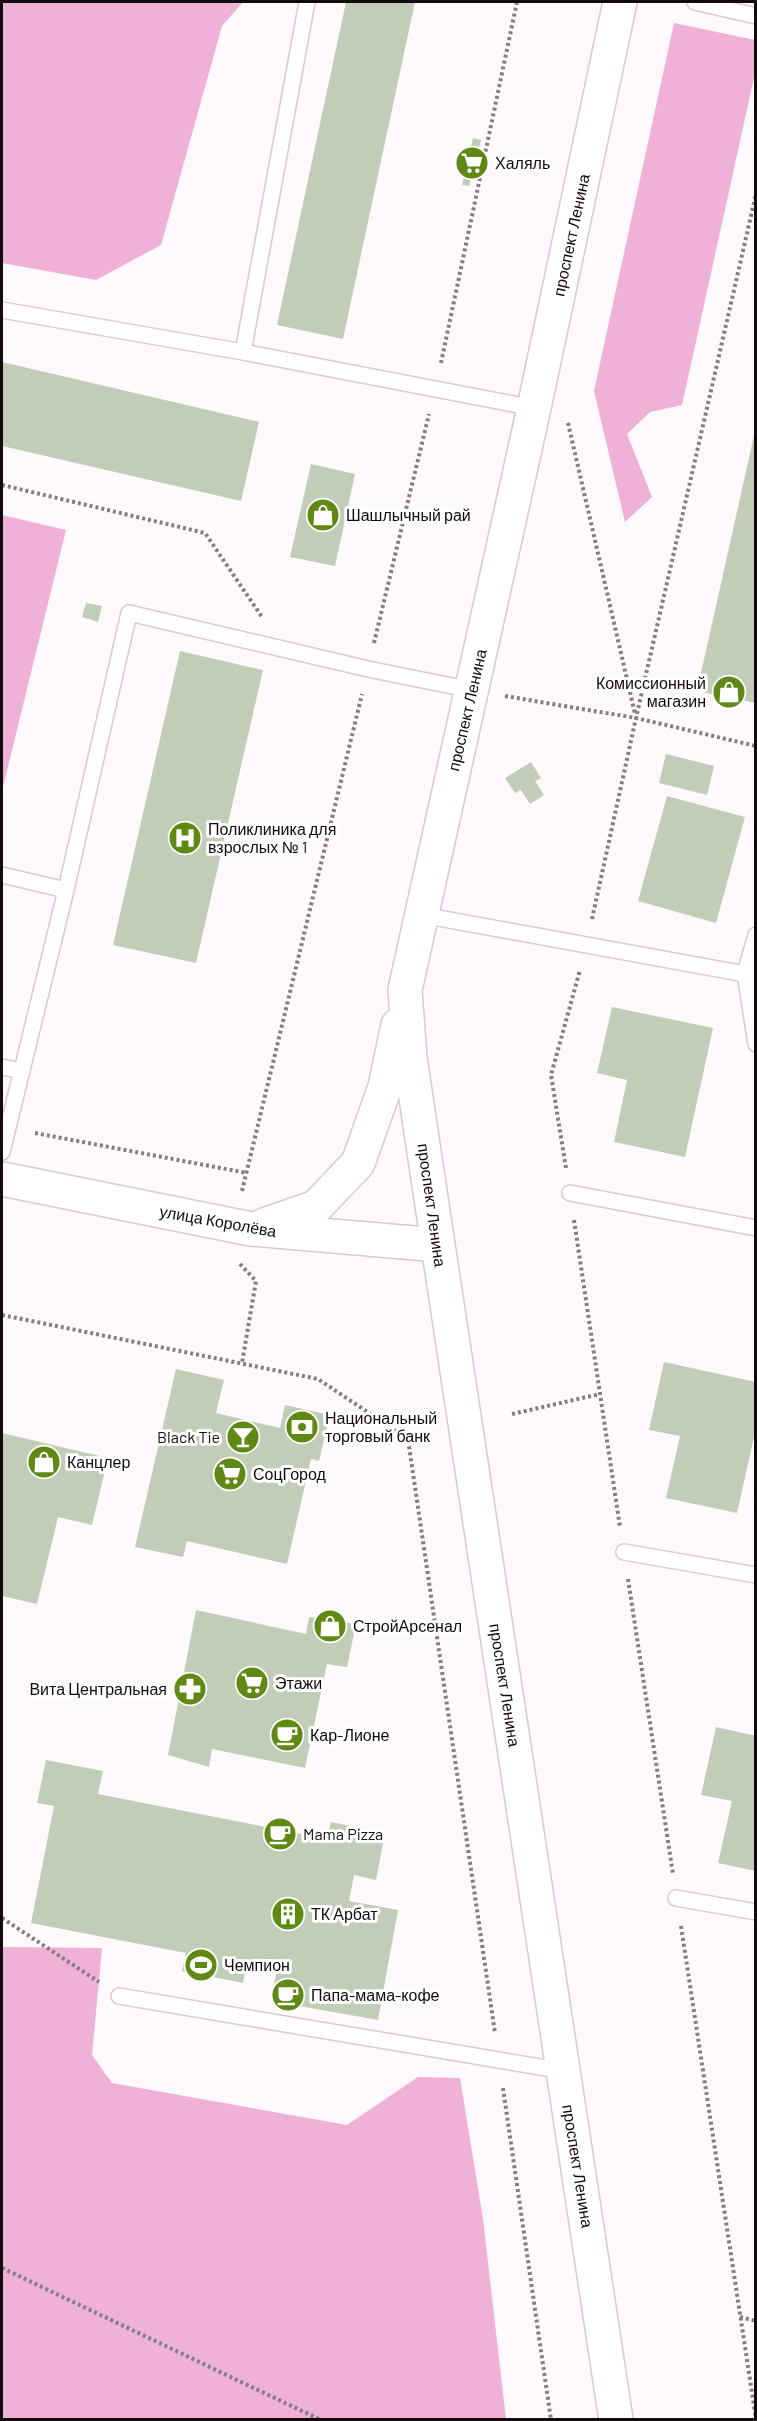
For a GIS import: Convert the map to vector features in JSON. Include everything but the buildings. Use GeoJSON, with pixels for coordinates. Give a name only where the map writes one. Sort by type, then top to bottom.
{"type":"FeatureCollection","features":[{"type":"Feature","properties":{"kind":"main road","name":"проспект Ленина"},"geometry":{"type":"LineString","coordinates":[[616,2420],[410,1058],[405,990],[534,408],[620,2]]}},
{"type":"Feature","properties":{"kind":"main road"},"geometry":{"type":"LineString","coordinates":[[250,1229],[316,1208],[358,1163],[385,1087],[405,990]]}},
{"type":"Feature","properties":{"kind":"main road","name":"улица Королёва"},"geometry":{"type":"LineString","coordinates":[[2,1179],[250,1229],[438,1245]]}},
{"type":"Feature","properties":{"kind":"lane"},"geometry":{"type":"LineString","coordinates":[[243,352],[307,2]]}},
{"type":"Feature","properties":{"kind":"lane"},"geometry":{"type":"LineString","coordinates":[[695,2],[756,16]]}},
{"type":"Feature","properties":{"kind":"lane"},"geometry":{"type":"LineString","coordinates":[[2,310],[243,352],[534,408]]}},
{"type":"Feature","properties":{"kind":"lane"},"geometry":{"type":"LineString","coordinates":[[2,1152],[66,890],[129,614],[472,690]]}},
{"type":"Feature","properties":{"kind":"lane"},"geometry":{"type":"LineString","coordinates":[[2,875],[66,890]]}},
{"type":"Feature","properties":{"kind":"lane"},"geometry":{"type":"LineString","coordinates":[[422,915],[750,975]]}},
{"type":"Feature","properties":{"kind":"lane"},"geometry":{"type":"LineString","coordinates":[[756,935],[750,975],[756,1044]]}},
{"type":"Feature","properties":{"kind":"lane"},"geometry":{"type":"LineString","coordinates":[[2,1067],[22,1071]]}},
{"type":"Feature","properties":{"kind":"lane"},"geometry":{"type":"LineString","coordinates":[[570,1193],[756,1228]]}},
{"type":"Feature","properties":{"kind":"lane"},"geometry":{"type":"LineString","coordinates":[[624,1552],[756,1575]]}},
{"type":"Feature","properties":{"kind":"lane"},"geometry":{"type":"LineString","coordinates":[[676,1898],[756,1912]]}},
{"type":"Feature","properties":{"kind":"lane"},"geometry":{"type":"LineString","coordinates":[[119,1996],[564,2071]]}},
{"type":"Feature","properties":{"kind":"path"},"geometry":{"type":"LineString","coordinates":[[756,194],[636,718],[587,945],[551,1075],[756,2419]]}},
{"type":"Feature","properties":{"kind":"path"},"geometry":{"type":"LineString","coordinates":[[567,419],[636,718]]}},
{"type":"Feature","properties":{"kind":"path"},"geometry":{"type":"LineString","coordinates":[[2,485],[205,533],[285,650]]}},
{"type":"Feature","properties":{"kind":"path"},"geometry":{"type":"LineString","coordinates":[[472,690],[636,718],[756,746]]}},
{"type":"Feature","properties":{"kind":"path"},"geometry":{"type":"LineString","coordinates":[[8,1128],[247,1173]]}},
{"type":"Feature","properties":{"kind":"path"},"geometry":{"type":"LineString","coordinates":[[2,1315],[318,1379],[408,1439],[551,2420]]}},
{"type":"Feature","properties":{"kind":"path"},"geometry":{"type":"LineString","coordinates":[[512,1414],[600,1394]]}},
{"type":"Feature","properties":{"kind":"path"},"geometry":{"type":"LineString","coordinates":[[2,1918],[119,1996]]}},
{"type":"Feature","properties":{"kind":"path"},"geometry":{"type":"LineString","coordinates":[[2,2268],[321,2420]]}},
{"type":"Feature","properties":{"kind":"path"},"geometry":{"type":"LineString","coordinates":[[740,2317],[756,2321]]}},
{"type":"Feature","properties":{"kind":"shaded area"},"geometry":{"type":"Polygon","coordinates":[[[2,2],[243,2],[222,26],[161,245],[96,280],[2,263],[2,2]]]}},
{"type":"Feature","properties":{"kind":"shaded area"},"geometry":{"type":"Polygon","coordinates":[[[674,23],[755,40],[755,73],[682,405],[650,412],[627,434],[652,497],[625,522],[594,391],[674,23]]]}},
{"type":"Feature","properties":{"kind":"shaded area"},"geometry":{"type":"Polygon","coordinates":[[[2,515],[66,530],[2,791],[2,515]]]}},
{"type":"Feature","properties":{"kind":"shaded area"},"geometry":{"type":"Polygon","coordinates":[[[2,1947],[102,1948],[92,2055],[112,2083],[347,2125],[418,2077],[460,2078],[483,2219],[506,2419],[2,2419],[2,1947]]]}},
{"type":"Feature","properties":{"kind":"place","name":"Халяль"},"geometry":{"type":"Point","coordinates":[472,163]}},
{"type":"Feature","properties":{"kind":"place","name":"Шашлычный рай"},"geometry":{"type":"Point","coordinates":[323,515]}},
{"type":"Feature","properties":{"kind":"place","name":"Комиссионный магазин"},"geometry":{"type":"Point","coordinates":[729,692]}},
{"type":"Feature","properties":{"kind":"place","name":"Поликлиника для взрослых № 1"},"geometry":{"type":"Point","coordinates":[185,838]}},
{"type":"Feature","properties":{"kind":"place","name":"Национальный торговый банк"},"geometry":{"type":"Point","coordinates":[302,1427]}},
{"type":"Feature","properties":{"kind":"place","name":"Black Tie"},"geometry":{"type":"Point","coordinates":[243,1437]}},
{"type":"Feature","properties":{"kind":"place","name":"Канцлер"},"geometry":{"type":"Point","coordinates":[44,1462]}},
{"type":"Feature","properties":{"kind":"place","name":"СоцГород"},"geometry":{"type":"Point","coordinates":[230,1474]}},
{"type":"Feature","properties":{"kind":"place","name":"СтройАрсенал"},"geometry":{"type":"Point","coordinates":[330,1626]}},
{"type":"Feature","properties":{"kind":"place","name":"Этажи"},"geometry":{"type":"Point","coordinates":[252,1683]}},
{"type":"Feature","properties":{"kind":"place","name":"Вита Центральная"},"geometry":{"type":"Point","coordinates":[190,1689]}},
{"type":"Feature","properties":{"kind":"place","name":"Кар-Лионе"},"geometry":{"type":"Point","coordinates":[287,1735]}},
{"type":"Feature","properties":{"kind":"place","name":"Mama Pizza"},"geometry":{"type":"Point","coordinates":[280,1834]}},
{"type":"Feature","properties":{"kind":"place","name":"ТК Арбат"},"geometry":{"type":"Point","coordinates":[288,1914]}},
{"type":"Feature","properties":{"kind":"place","name":"Чемпион"},"geometry":{"type":"Point","coordinates":[201,1965]}},
{"type":"Feature","properties":{"kind":"place","name":"Папа-мама-кофе"},"geometry":{"type":"Point","coordinates":[288,1995]}}]}
